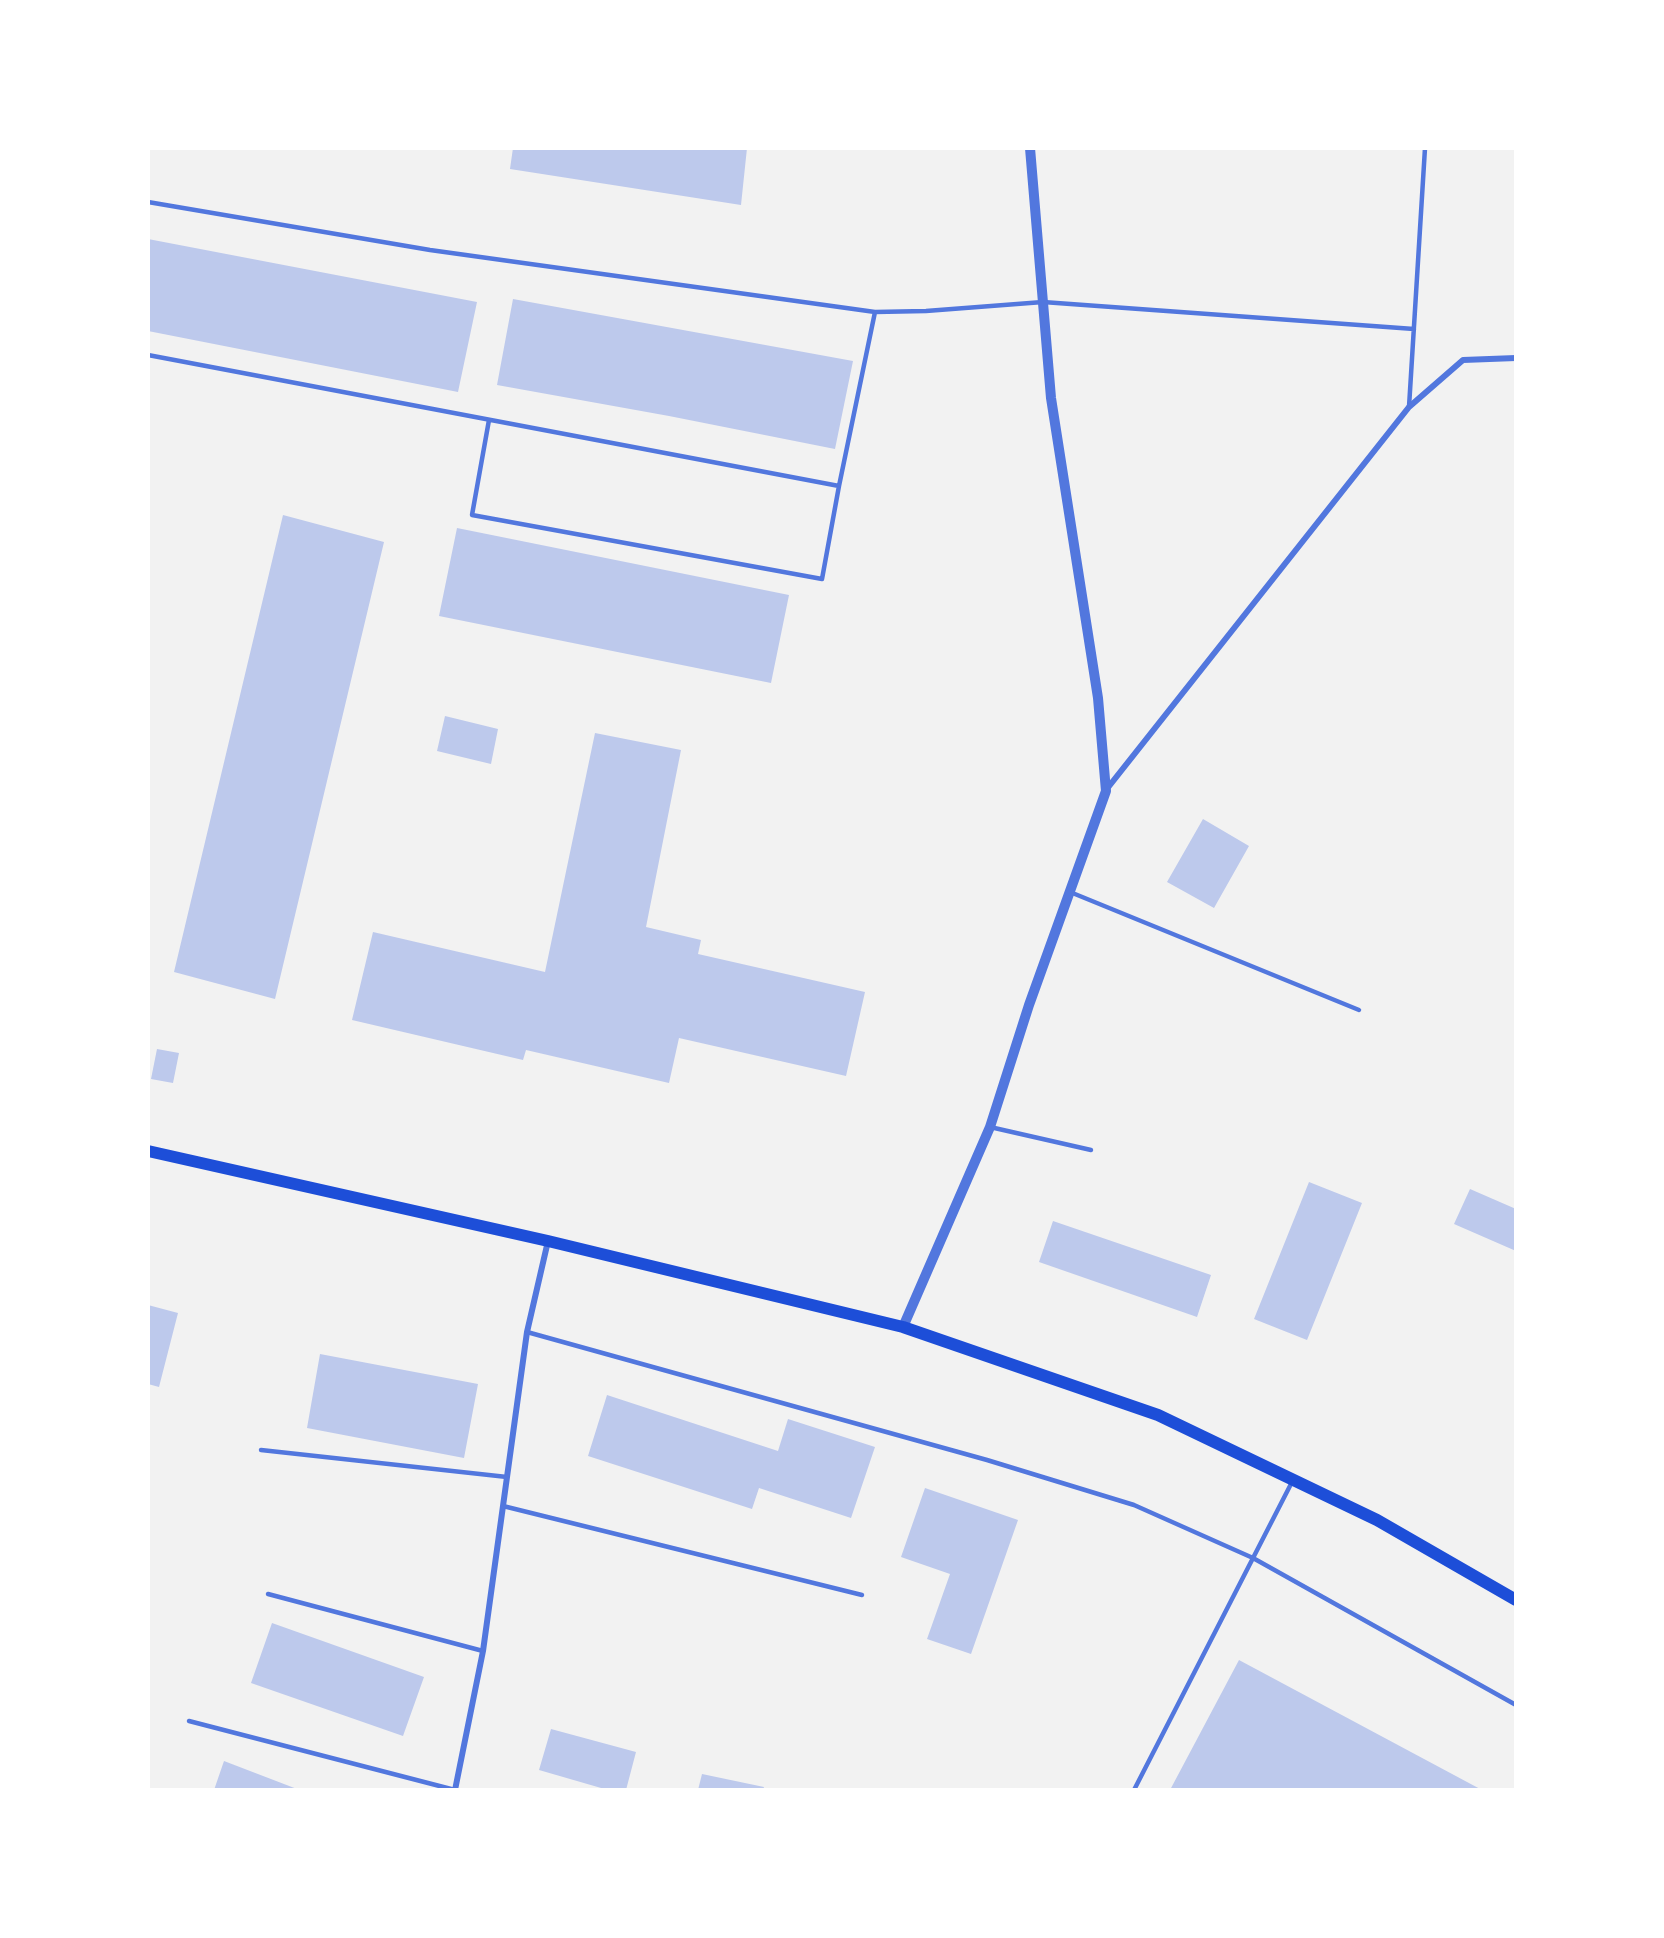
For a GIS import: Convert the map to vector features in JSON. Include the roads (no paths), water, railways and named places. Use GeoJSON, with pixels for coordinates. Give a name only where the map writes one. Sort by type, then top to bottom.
{"type":"FeatureCollection","features":[{"type":"Feature","properties":{"kind":"main road"},"geometry":{"type":"LineString","coordinates":[[148,1151],[549,1241],[903,1327],[1158,1415],[1377,1520],[1515,1600]]}},
{"type":"Feature","properties":{"kind":"street"},"geometry":{"type":"LineString","coordinates":[[1030,148],[1051,398],[1098,698],[1106,791]]}},
{"type":"Feature","properties":{"kind":"street"},"geometry":{"type":"LineString","coordinates":[[903,1327],[990,1127],[1029,1005],[1106,791],[1409,406],[1463,360],[1515,358]]}},
{"type":"Feature","properties":{"kind":"street"},"geometry":{"type":"LineString","coordinates":[[455,1790],[483,1651],[527,1332],[549,1241]]}},
{"type":"Feature","properties":{"kind":"lane"},"geometry":{"type":"LineString","coordinates":[[1409,406],[1425,148]]}},
{"type":"Feature","properties":{"kind":"lane"},"geometry":{"type":"LineString","coordinates":[[148,202],[430,250],[875,312],[926,311],[1042,302],[1414,329]]}},
{"type":"Feature","properties":{"kind":"lane"},"geometry":{"type":"LineString","coordinates":[[489,420],[472,515],[822,579],[875,312]]}},
{"type":"Feature","properties":{"kind":"lane"},"geometry":{"type":"LineString","coordinates":[[148,355],[839,486]]}},
{"type":"Feature","properties":{"kind":"lane"},"geometry":{"type":"LineString","coordinates":[[1070,892],[1359,1010]]}},
{"type":"Feature","properties":{"kind":"lane"},"geometry":{"type":"LineString","coordinates":[[990,1127],[1091,1150]]}},
{"type":"Feature","properties":{"kind":"lane"},"geometry":{"type":"LineString","coordinates":[[527,1332],[987,1460],[1134,1505],[1253,1558],[1515,1705]]}},
{"type":"Feature","properties":{"kind":"lane"},"geometry":{"type":"LineString","coordinates":[[261,1450],[507,1477]]}},
{"type":"Feature","properties":{"kind":"lane"},"geometry":{"type":"LineString","coordinates":[[1134,1790],[1293,1480]]}},
{"type":"Feature","properties":{"kind":"lane"},"geometry":{"type":"LineString","coordinates":[[503,1506],[862,1595]]}},
{"type":"Feature","properties":{"kind":"lane"},"geometry":{"type":"LineString","coordinates":[[268,1594],[483,1651]]}},
{"type":"Feature","properties":{"kind":"lane"},"geometry":{"type":"LineString","coordinates":[[189,1721],[455,1790]]}}]}
